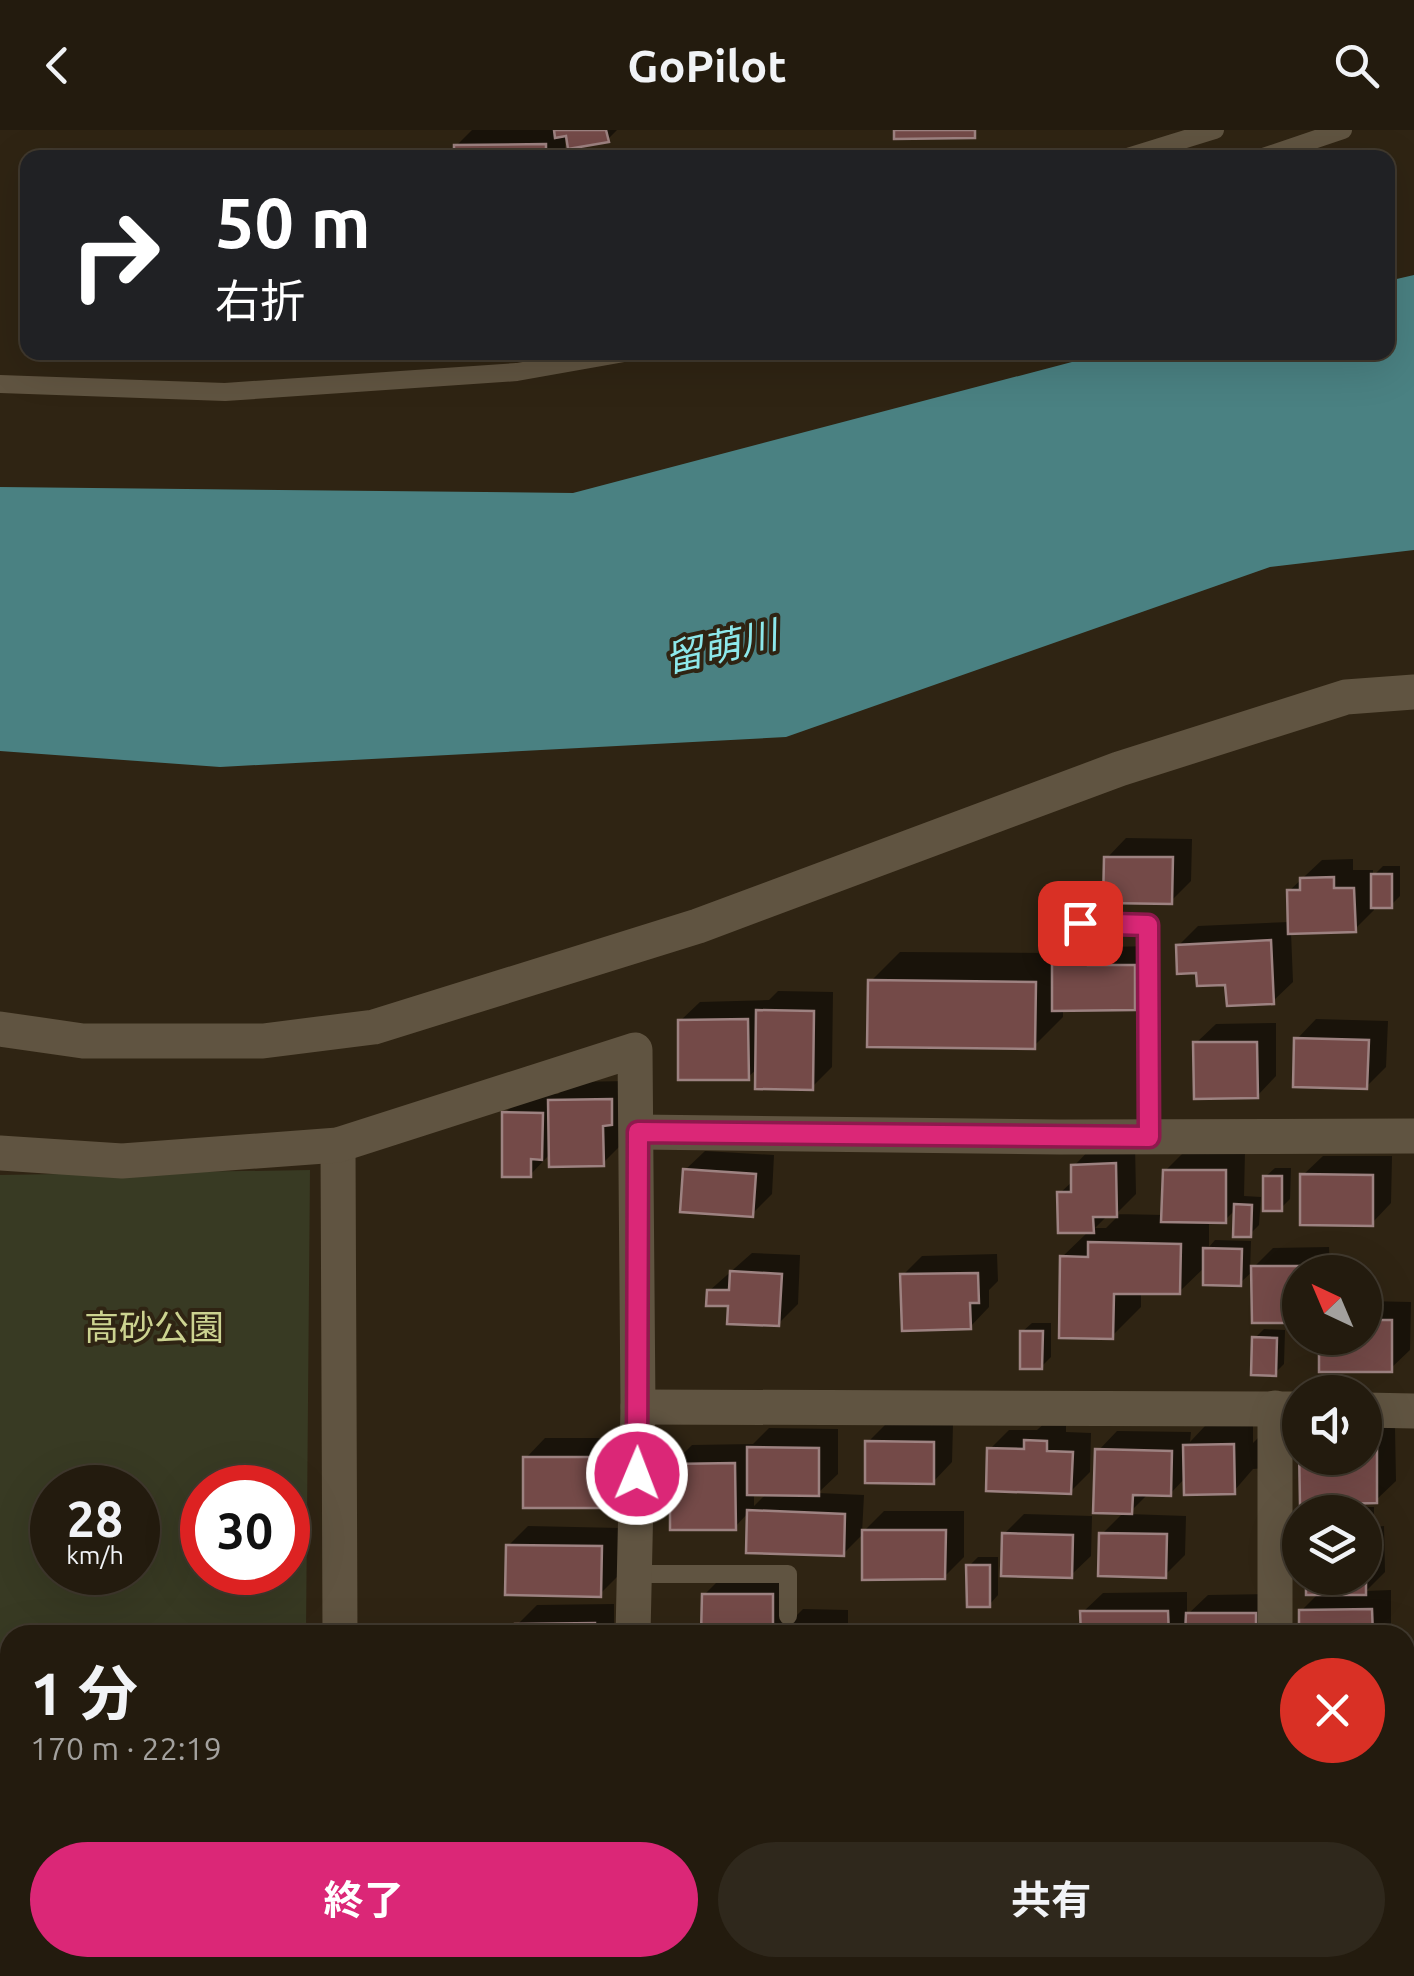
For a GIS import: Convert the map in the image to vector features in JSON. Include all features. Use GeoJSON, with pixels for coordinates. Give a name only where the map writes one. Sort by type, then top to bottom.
{"type":"FeatureCollection","features":[{"type":"Feature","properties":{"kind":"street"},"geometry":{"type":"LineString","coordinates":[[0,1029],[83,1041],[264,1042],[374,1027],[698,926],[1138,763],[1346,697],[1414,692]]}},
{"type":"Feature","properties":{"kind":"street"},"geometry":{"type":"LineString","coordinates":[[0,1153],[122,1162],[338,1145],[635,1050],[638,1407],[633,1625]]}},
{"type":"Feature","properties":{"kind":"street"},"geometry":{"type":"LineString","coordinates":[[638,1132],[1414,1136]]}},
{"type":"Feature","properties":{"kind":"street"},"geometry":{"type":"LineString","coordinates":[[338,1145],[340,1625]]}},
{"type":"Feature","properties":{"kind":"street"},"geometry":{"type":"LineString","coordinates":[[638,1407],[1282,1409]]}},
{"type":"Feature","properties":{"kind":"street"},"geometry":{"type":"LineString","coordinates":[[1382,1410],[1414,1410]]}},
{"type":"Feature","properties":{"kind":"street"},"geometry":{"type":"LineString","coordinates":[[1276,1625],[1284,1475]]}},
{"type":"Feature","properties":{"kind":"lane"},"geometry":{"type":"LineString","coordinates":[[1150,150],[1215,130]]}},
{"type":"Feature","properties":{"kind":"lane"},"geometry":{"type":"LineString","coordinates":[[1284,150],[1343,130]]}},
{"type":"Feature","properties":{"kind":"lane"},"geometry":{"type":"LineString","coordinates":[[0,384],[225,392],[517,372],[585,360]]}},
{"type":"Feature","properties":{"kind":"lane"},"geometry":{"type":"LineString","coordinates":[[1080,923],[1148,925],[1149,1137]]}},
{"type":"Feature","properties":{"kind":"lane"},"geometry":{"type":"LineString","coordinates":[[634,1574],[788,1574],[788,1616]]}},
{"type":"Feature","properties":{"kind":"green space","name":"高砂公園"},"geometry":{"type":"Polygon","coordinates":[[[310,1170],[307,1465],[180,1465],[180,1595],[306,1595],[306,1625],[0,1625],[0,1175],[310,1170]]]}},
{"type":"Feature","properties":{"kind":"water","name":"留萌川"},"geometry":{"type":"Polygon","coordinates":[[[1414,275],[1414,550],[1270,567],[786,737],[220,767],[0,751],[0,487],[573,493],[1079,360],[1395,360],[1395,279],[1414,275]]]}},
{"type":"Feature","properties":{"kind":"building"},"geometry":{"type":"Polygon","coordinates":[[[554,130],[606,130],[609,142],[568,149],[566,136],[555,138],[554,130]]]}},
{"type":"Feature","properties":{"kind":"building"},"geometry":{"type":"Polygon","coordinates":[[[894,130],[975,130],[975,138],[894,139],[894,130]]]}},
{"type":"Feature","properties":{"kind":"building"},"geometry":{"type":"Polygon","coordinates":[[[546,144],[546,150],[454,150],[454,145],[546,144]]]}},
{"type":"Feature","properties":{"kind":"building"},"geometry":{"type":"Polygon","coordinates":[[[1104,857],[1173,857],[1172,904],[1103,903],[1104,857]]]}},
{"type":"Feature","properties":{"kind":"building"},"geometry":{"type":"Polygon","coordinates":[[[1371,874],[1392,874],[1392,908],[1371,908],[1371,874]]]}},
{"type":"Feature","properties":{"kind":"building"},"geometry":{"type":"Polygon","coordinates":[[[1334,877],[1334,888],[1354,888],[1356,932],[1288,934],[1287,890],[1300,890],[1300,878],[1334,877]]]}},
{"type":"Feature","properties":{"kind":"building"},"geometry":{"type":"Polygon","coordinates":[[[1271,940],[1274,1004],[1227,1006],[1225,985],[1197,986],[1196,973],[1177,974],[1176,945],[1271,940]]]}},
{"type":"Feature","properties":{"kind":"building"},"geometry":{"type":"Polygon","coordinates":[[[1052,952],[1088,952],[1088,965],[1135,965],[1135,1010],[1052,1011],[1052,952]]]}},
{"type":"Feature","properties":{"kind":"building"},"geometry":{"type":"Polygon","coordinates":[[[868,980],[1036,982],[1035,1049],[867,1047],[868,980]]]}},
{"type":"Feature","properties":{"kind":"building"},"geometry":{"type":"Polygon","coordinates":[[[756,1010],[814,1011],[813,1090],[755,1089],[756,1010]]]}},
{"type":"Feature","properties":{"kind":"building"},"geometry":{"type":"Polygon","coordinates":[[[748,1019],[749,1080],[678,1080],[678,1020],[748,1019]]]}},
{"type":"Feature","properties":{"kind":"building"},"geometry":{"type":"Polygon","coordinates":[[[1294,1038],[1369,1040],[1367,1089],[1293,1087],[1294,1038]]]}},
{"type":"Feature","properties":{"kind":"building"},"geometry":{"type":"Polygon","coordinates":[[[1193,1042],[1257,1042],[1258,1098],[1194,1099],[1193,1042]]]}},
{"type":"Feature","properties":{"kind":"building"},"geometry":{"type":"Polygon","coordinates":[[[612,1099],[612,1125],[603,1126],[604,1166],[549,1167],[548,1100],[612,1099]]]}},
{"type":"Feature","properties":{"kind":"building"},"geometry":{"type":"Polygon","coordinates":[[[502,1112],[543,1113],[542,1160],[531,1159],[531,1177],[502,1177],[502,1112]]]}},
{"type":"Feature","properties":{"kind":"building"},"geometry":{"type":"Polygon","coordinates":[[[1116,1163],[1117,1217],[1093,1217],[1094,1233],[1058,1233],[1057,1192],[1071,1192],[1071,1165],[1116,1163]]]}},
{"type":"Feature","properties":{"kind":"building"},"geometry":{"type":"Polygon","coordinates":[[[683,1169],[756,1174],[753,1217],[680,1212],[683,1169]]]}},
{"type":"Feature","properties":{"kind":"building"},"geometry":{"type":"Polygon","coordinates":[[[1163,1170],[1226,1170],[1226,1223],[1161,1222],[1163,1170]]]}},
{"type":"Feature","properties":{"kind":"building"},"geometry":{"type":"Polygon","coordinates":[[[1300,1174],[1373,1175],[1373,1226],[1300,1225],[1300,1174]]]}},
{"type":"Feature","properties":{"kind":"building"},"geometry":{"type":"Polygon","coordinates":[[[1263,1176],[1282,1176],[1282,1211],[1263,1211],[1263,1176]]]}},
{"type":"Feature","properties":{"kind":"building"},"geometry":{"type":"Polygon","coordinates":[[[1234,1204],[1252,1205],[1251,1237],[1233,1237],[1234,1204]]]}},
{"type":"Feature","properties":{"kind":"building"},"geometry":{"type":"Polygon","coordinates":[[[1088,1242],[1181,1244],[1180,1294],[1114,1294],[1113,1339],[1059,1338],[1060,1256],[1088,1257],[1088,1242]]]}},
{"type":"Feature","properties":{"kind":"building"},"geometry":{"type":"Polygon","coordinates":[[[1203,1248],[1242,1249],[1241,1286],[1203,1285],[1203,1248]]]}},
{"type":"Feature","properties":{"kind":"building"},"geometry":{"type":"Polygon","coordinates":[[[1251,1266],[1282,1266],[1282,1323],[1252,1323],[1251,1266]]]}},
{"type":"Feature","properties":{"kind":"building"},"geometry":{"type":"Polygon","coordinates":[[[730,1271],[782,1274],[779,1326],[727,1324],[728,1306],[706,1306],[707,1290],[729,1290],[730,1271]]]}},
{"type":"Feature","properties":{"kind":"building"},"geometry":{"type":"Polygon","coordinates":[[[978,1273],[979,1303],[970,1303],[971,1329],[902,1331],[900,1274],[978,1273]]]}},
{"type":"Feature","properties":{"kind":"building"},"geometry":{"type":"Polygon","coordinates":[[[1382,1320],[1392,1320],[1392,1372],[1319,1372],[1319,1355],[1382,1355],[1382,1320]]]}},
{"type":"Feature","properties":{"kind":"building"},"geometry":{"type":"Polygon","coordinates":[[[1020,1331],[1043,1331],[1042,1369],[1020,1369],[1020,1331]]]}},
{"type":"Feature","properties":{"kind":"building"},"geometry":{"type":"Polygon","coordinates":[[[1252,1337],[1277,1338],[1276,1376],[1251,1375],[1252,1337]]]}},
{"type":"Feature","properties":{"kind":"building"},"geometry":{"type":"Polygon","coordinates":[[[1024,1440],[1047,1441],[1047,1451],[1073,1452],[1071,1494],[986,1491],[987,1448],[1024,1449],[1024,1440]]]}},
{"type":"Feature","properties":{"kind":"building"},"geometry":{"type":"Polygon","coordinates":[[[865,1441],[934,1442],[934,1484],[865,1483],[865,1441]]]}},
{"type":"Feature","properties":{"kind":"building"},"geometry":{"type":"Polygon","coordinates":[[[1234,1444],[1235,1494],[1184,1495],[1183,1445],[1234,1444]]]}},
{"type":"Feature","properties":{"kind":"building"},"geometry":{"type":"Polygon","coordinates":[[[747,1447],[819,1448],[819,1496],[747,1495],[747,1447]]]}},
{"type":"Feature","properties":{"kind":"building"},"geometry":{"type":"Polygon","coordinates":[[[1095,1449],[1172,1451],[1171,1496],[1133,1495],[1132,1514],[1093,1513],[1095,1449]]]}},
{"type":"Feature","properties":{"kind":"building"},"geometry":{"type":"Polygon","coordinates":[[[523,1457],[608,1457],[608,1508],[523,1508],[523,1457]]]}},
{"type":"Feature","properties":{"kind":"building"},"geometry":{"type":"Polygon","coordinates":[[[735,1463],[736,1530],[670,1530],[670,1464],[735,1463]]]}},
{"type":"Feature","properties":{"kind":"building"},"geometry":{"type":"Polygon","coordinates":[[[1299,1475],[1377,1475],[1377,1495],[1300,1495],[1299,1475]]]}},
{"type":"Feature","properties":{"kind":"building"},"geometry":{"type":"Polygon","coordinates":[[[747,1510],[845,1514],[844,1556],[746,1553],[747,1510]]]}},
{"type":"Feature","properties":{"kind":"building"},"geometry":{"type":"Polygon","coordinates":[[[862,1530],[946,1530],[945,1579],[862,1580],[862,1530]]]}},
{"type":"Feature","properties":{"kind":"building"},"geometry":{"type":"Polygon","coordinates":[[[1002,1533],[1073,1535],[1072,1578],[1001,1576],[1002,1533]]]}},
{"type":"Feature","properties":{"kind":"building"},"geometry":{"type":"Polygon","coordinates":[[[1099,1533],[1167,1534],[1166,1578],[1098,1576],[1099,1533]]]}},
{"type":"Feature","properties":{"kind":"building"},"geometry":{"type":"Polygon","coordinates":[[[506,1545],[602,1546],[601,1597],[505,1595],[506,1545]]]}},
{"type":"Feature","properties":{"kind":"building"},"geometry":{"type":"Polygon","coordinates":[[[966,1565],[990,1565],[990,1607],[967,1607],[966,1565]]]}},
{"type":"Feature","properties":{"kind":"building"},"geometry":{"type":"Polygon","coordinates":[[[702,1594],[773,1594],[773,1625],[701,1625],[702,1594]]]}},
{"type":"Feature","properties":{"kind":"building"},"geometry":{"type":"Polygon","coordinates":[[[1372,1609],[1373,1625],[1299,1625],[1299,1610],[1372,1609]]]}},
{"type":"Feature","properties":{"kind":"building"},"geometry":{"type":"Polygon","coordinates":[[[1080,1611],[1168,1611],[1169,1625],[1081,1625],[1080,1611]]]}},
{"type":"Feature","properties":{"kind":"building"},"geometry":{"type":"Polygon","coordinates":[[[1186,1613],[1256,1613],[1256,1625],[1185,1625],[1186,1613]]]}},
{"type":"Feature","properties":{"kind":"building"},"geometry":{"type":"Polygon","coordinates":[[[595,1623],[595,1625],[515,1625],[595,1623]]]}},
{"type":"Feature","properties":{"kind":"route"},"geometry":{"type":"LineString","coordinates":[[637,1474],[638,1132],[1149,1137],[1148,925],[1080,923]]}}]}
